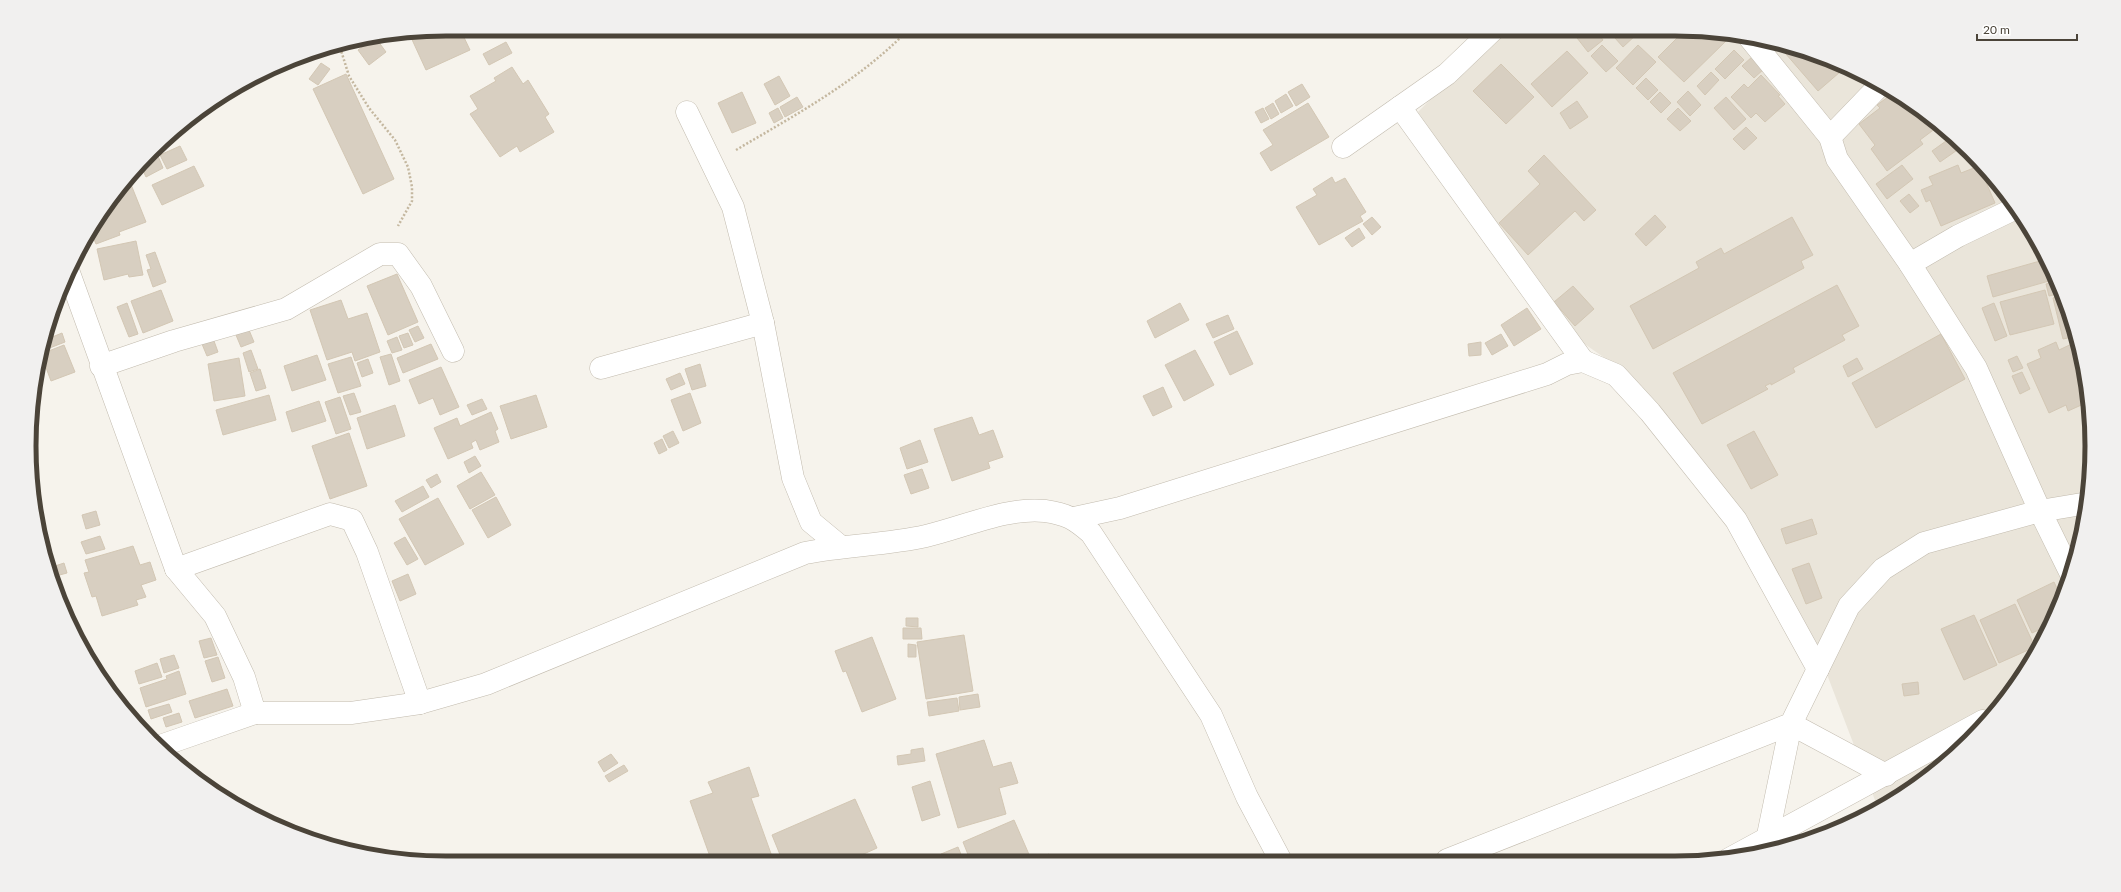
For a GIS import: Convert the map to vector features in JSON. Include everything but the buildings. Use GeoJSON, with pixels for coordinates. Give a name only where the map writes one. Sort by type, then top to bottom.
{"type":"FeatureCollection","features":[{"type":"Feature","properties":{"kind":"street"},"geometry":{"type":"LineString","coordinates":[[1343,147],[1447,74],[1487,36]]}},
{"type":"Feature","properties":{"kind":"street"},"geometry":{"type":"LineString","coordinates":[[1754,44],[1830,137],[1837,159],[1910,264],[1976,368],[2040,511],[2067,566]]}},
{"type":"Feature","properties":{"kind":"street"},"geometry":{"type":"LineString","coordinates":[[1830,137],[1876,89]]}},
{"type":"Feature","properties":{"kind":"street"},"geometry":{"type":"LineString","coordinates":[[1400,107],[1583,361],[1616,375],[1650,412],[1736,520],[1818,669]]}},
{"type":"Feature","properties":{"kind":"street"},"geometry":{"type":"LineString","coordinates":[[687,112],[733,207],[763,323],[793,478],[812,522],[840,546]]}},
{"type":"Feature","properties":{"kind":"street"},"geometry":{"type":"LineString","coordinates":[[1910,264],[1958,236],[2011,211]]}},
{"type":"Feature","properties":{"kind":"street"},"geometry":{"type":"LineString","coordinates":[[101,366],[174,341],[286,309],[380,254],[398,254],[421,286],[453,351]]}},
{"type":"Feature","properties":{"kind":"street"},"geometry":{"type":"LineString","coordinates":[[71,280],[101,366],[176,569],[215,616],[244,677],[255,713]]}},
{"type":"Feature","properties":{"kind":"street"},"geometry":{"type":"LineString","coordinates":[[601,368],[763,323]]}},
{"type":"Feature","properties":{"kind":"street"},"geometry":{"type":"LineString","coordinates":[[165,744],[255,713],[351,713],[420,703],[486,684],[805,553],[840,546],[884,544],[927,536],[1019,511],[1046,511],[1074,518],[1120,508],[1547,374],[1567,364],[1583,361]]}},
{"type":"Feature","properties":{"kind":"street"},"geometry":{"type":"LineString","coordinates":[[1767,840],[1791,724],[1849,606],[1883,569],[1924,543],[2040,511],[2080,504]]}},
{"type":"Feature","properties":{"kind":"street"},"geometry":{"type":"LineString","coordinates":[[176,569],[330,514],[352,520],[367,552],[420,703]]}},
{"type":"Feature","properties":{"kind":"street"},"geometry":{"type":"LineString","coordinates":[[1074,518],[1091,534],[1211,715],[1247,797],[1278,856]]}},
{"type":"Feature","properties":{"kind":"street"},"geometry":{"type":"LineString","coordinates":[[1457,856],[1791,724],[1886,775]]}},
{"type":"Feature","properties":{"kind":"street"},"geometry":{"type":"LineString","coordinates":[[1749,849],[1974,726]]}},
{"type":"Feature","properties":{"kind":"path"},"geometry":{"type":"LineString","coordinates":[[712,164],[816,104],[886,53],[902,36]]}},
{"type":"Feature","properties":{"kind":"path"},"geometry":{"type":"LineString","coordinates":[[341,50],[349,76],[369,108],[395,140],[408,167],[412,187],[412,201],[380,254]]}},
{"type":"Feature","properties":{"kind":"shaded area"},"geometry":{"type":"Polygon","coordinates":[[[1493,36],[1675,36],[1729,40],[1781,50],[1807,58],[1832,67],[1880,91],[1903,105],[1945,138],[1965,156],[2000,196],[2016,218],[2043,265],[2054,289],[2071,340],[2077,366],[2084,419],[2084,473],[2081,500],[2071,552],[2063,578],[2054,603],[2030,651],[2016,674],[1983,716],[1965,736],[1925,771],[1903,787],[1876,803],[1823,664],[1625,372],[1573,336],[1418,112],[1493,36]]]}}]}
